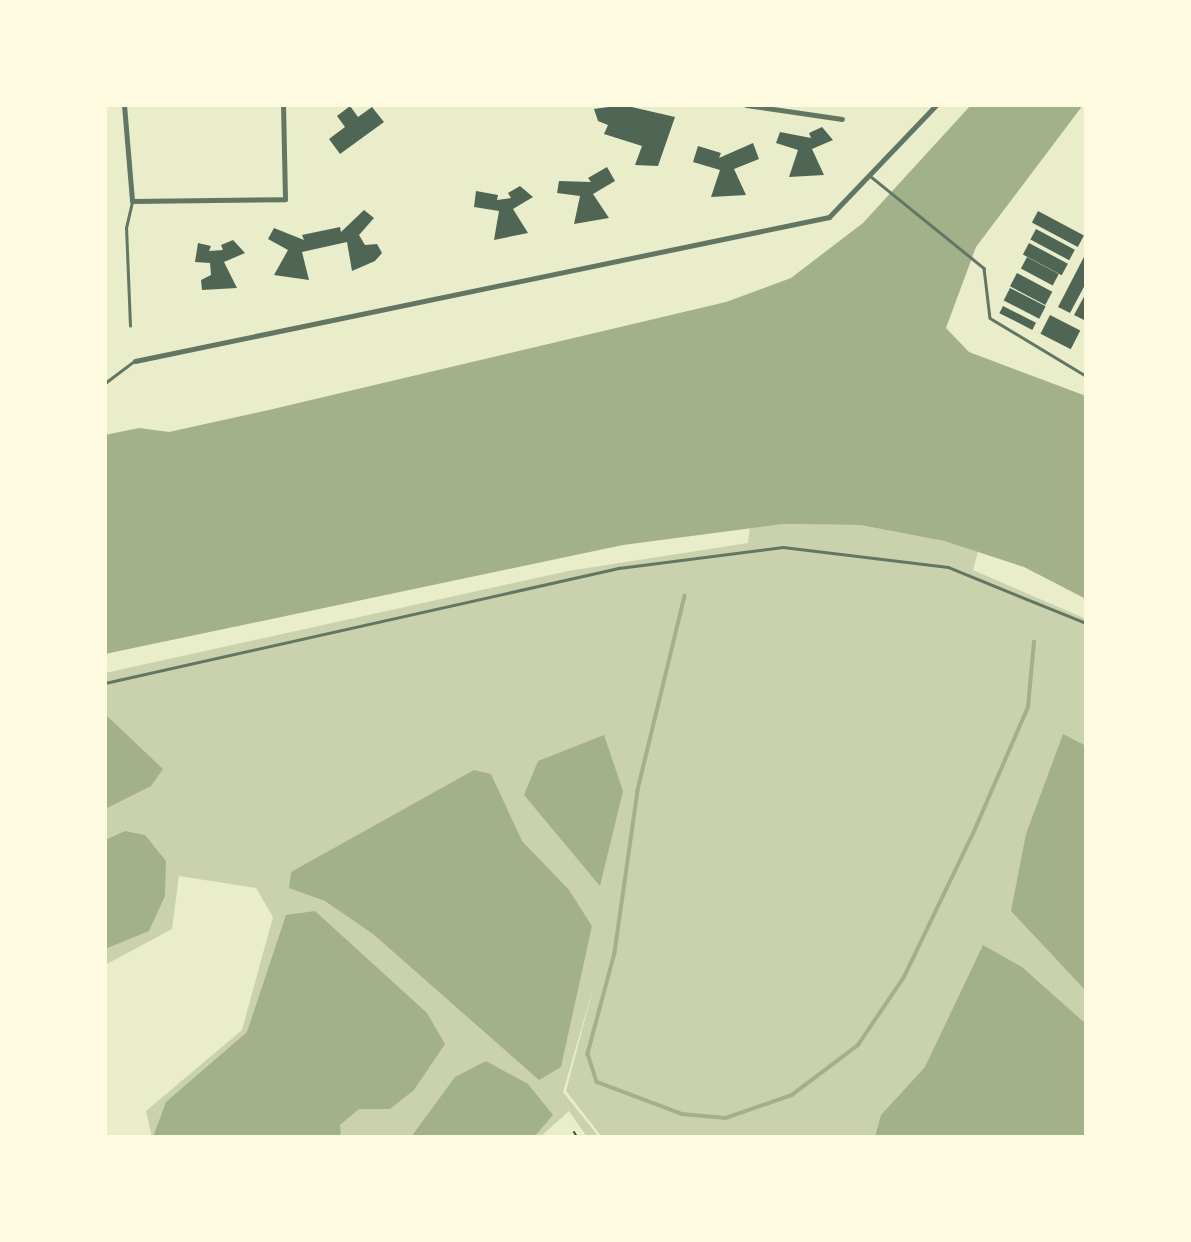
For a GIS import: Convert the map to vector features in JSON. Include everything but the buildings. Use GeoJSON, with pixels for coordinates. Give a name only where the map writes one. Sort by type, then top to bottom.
{"type":"FeatureCollection","features":[{"type":"Feature","properties":{"kind":"street"},"geometry":{"type":"LineString","coordinates":[[124,105],[132,201],[285,199],[283,107]]}},
{"type":"Feature","properties":{"kind":"street"},"geometry":{"type":"LineString","coordinates":[[746,105],[842,119]]}},
{"type":"Feature","properties":{"kind":"street"},"geometry":{"type":"LineString","coordinates":[[135,361],[829,216],[936,105]]}},
{"type":"Feature","properties":{"kind":"lane"},"geometry":{"type":"LineString","coordinates":[[869,175],[984,268],[990,318],[1086,376]]}},
{"type":"Feature","properties":{"kind":"lane"},"geometry":{"type":"LineString","coordinates":[[130,326],[126,228],[132,201]]}},
{"type":"Feature","properties":{"kind":"lane"},"geometry":{"type":"LineString","coordinates":[[105,383],[135,361]]}},
{"type":"Feature","properties":{"kind":"lane"},"geometry":{"type":"LineString","coordinates":[[105,683],[620,568],[783,547],[948,567],[1086,623]]}},
{"type":"Feature","properties":{"kind":"path"},"geometry":{"type":"LineString","coordinates":[[574,1132],[577,1137]]}},
{"type":"Feature","properties":{"kind":"shaded area"},"geometry":{"type":"Polygon","coordinates":[[[971,105],[1083,105],[976,247],[946,328],[969,352],[1086,396],[1086,599],[1024,567],[944,541],[860,525],[782,524],[623,545],[105,654],[105,435],[139,428],[169,432],[273,409],[726,302],[791,278],[863,223],[971,105]]]}},
{"type":"Feature","properties":{"kind":"shaded area"},"geometry":{"type":"Polygon","coordinates":[[[860,525],[944,541],[978,552],[973,570],[1086,619],[1086,1137],[602,1137],[566,1091],[594,985],[563,1092],[599,1137],[587,1137],[569,1111],[540,1137],[152,1137],[146,1111],[242,1030],[273,917],[256,888],[179,876],[172,929],[105,965],[105,673],[568,571],[748,543],[750,526],[860,525]]]}},
{"type":"Feature","properties":{"kind":"shaded area"},"geometry":{"type":"Polygon","coordinates":[[[105,714],[163,769],[151,786],[105,809],[105,714]]]}},
{"type":"Feature","properties":{"kind":"shaded area"},"geometry":{"type":"Polygon","coordinates":[[[1063,734],[1086,746],[1086,991],[1011,911],[1026,834],[1063,734]]]}},
{"type":"Feature","properties":{"kind":"shaded area"},"geometry":{"type":"Polygon","coordinates":[[[604,735],[623,791],[600,886],[524,795],[538,761],[604,735]]]}},
{"type":"Feature","properties":{"kind":"shaded area"},"geometry":{"type":"Polygon","coordinates":[[[474,770],[491,774],[522,841],[569,890],[592,926],[561,1067],[539,1080],[373,934],[325,901],[289,888],[291,872],[474,770]]]}},
{"type":"Feature","properties":{"kind":"shaded area"},"geometry":{"type":"Polygon","coordinates":[[[125,831],[145,835],[166,861],[165,896],[149,931],[105,949],[105,840],[125,831]]]}},
{"type":"Feature","properties":{"kind":"shaded area"},"geometry":{"type":"Polygon","coordinates":[[[315,911],[427,1013],[445,1044],[414,1090],[390,1109],[359,1109],[340,1125],[341,1137],[153,1137],[166,1102],[247,1032],[286,915],[315,911]]]}},
{"type":"Feature","properties":{"kind":"shaded area"},"geometry":{"type":"Polygon","coordinates":[[[983,945],[1022,967],[1086,1024],[1086,1137],[875,1137],[881,1115],[925,1067],[983,945]]]}},
{"type":"Feature","properties":{"kind":"shaded area"},"geometry":{"type":"Polygon","coordinates":[[[486,1061],[528,1084],[553,1115],[534,1137],[411,1137],[455,1077],[486,1061]]]}},
{"type":"Feature","properties":{"kind":"waterway"},"geometry":{"type":"LineString","coordinates":[[685,596],[638,791],[615,953],[588,1054],[597,1082],[682,1114],[726,1118],[792,1095],[858,1045],[904,977],[972,836],[1028,707],[1034,642]]}}]}
